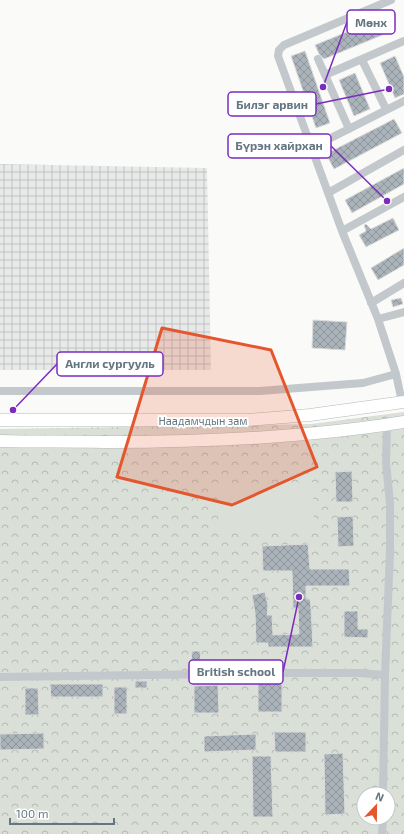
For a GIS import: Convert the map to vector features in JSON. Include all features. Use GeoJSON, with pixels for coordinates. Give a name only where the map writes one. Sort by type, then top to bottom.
{"type":"FeatureCollection","features":[{"type":"Feature","properties":{"kind":"highway","name":"Наадамчдын зам"},"geometry":{"type":"LineString","coordinates":[[0,420],[248,420],[310,415],[403,402]]}},
{"type":"Feature","properties":{"kind":"highway"},"geometry":{"type":"LineString","coordinates":[[74,442],[66,433],[68,426],[75,420]]}},
{"type":"Feature","properties":{"kind":"highway","name":"Наадамчдын зам"},"geometry":{"type":"LineString","coordinates":[[0,441],[74,442],[250,440],[310,435],[404,422]]}},
{"type":"Feature","properties":{"kind":"highway"},"geometry":{"type":"LineString","coordinates":[[0,424],[0,432]]}},
{"type":"Feature","properties":{"kind":"street"},"geometry":{"type":"LineString","coordinates":[[391,0],[284,45],[279,50],[278,56],[342,231],[378,319],[396,374],[403,402]]}},
{"type":"Feature","properties":{"kind":"street"},"geometry":{"type":"LineString","coordinates":[[325,75],[404,41]]}},
{"type":"Feature","properties":{"kind":"street"},"geometry":{"type":"LineString","coordinates":[[318,59],[349,128]]}},
{"type":"Feature","properties":{"kind":"street"},"geometry":{"type":"LineString","coordinates":[[362,60],[386,109]]}},
{"type":"Feature","properties":{"kind":"street"},"geometry":{"type":"LineString","coordinates":[[311,148],[404,101]]}},
{"type":"Feature","properties":{"kind":"street"},"geometry":{"type":"LineString","coordinates":[[328,192],[404,150]]}},
{"type":"Feature","properties":{"kind":"street"},"geometry":{"type":"LineString","coordinates":[[342,231],[404,197]]}},
{"type":"Feature","properties":{"kind":"street"},"geometry":{"type":"LineString","coordinates":[[371,303],[404,283]]}},
{"type":"Feature","properties":{"kind":"street"},"geometry":{"type":"LineString","coordinates":[[378,319],[404,312]]}},
{"type":"Feature","properties":{"kind":"street"},"geometry":{"type":"LineString","coordinates":[[0,391],[260,391],[363,384],[396,374]]}},
{"type":"Feature","properties":{"kind":"street"},"geometry":{"type":"LineString","coordinates":[[383,786],[385,675],[390,551],[390,504],[386,463],[387,425]]}},
{"type":"Feature","properties":{"kind":"street"},"geometry":{"type":"LineString","coordinates":[[0,677],[290,673],[360,673],[385,675]]}},
{"type":"Feature","properties":{"kind":"highlighted area"},"geometry":{"type":"Polygon","coordinates":[[[162,328],[271,350],[317,467],[232,505],[117,477],[162,328]]]}},
{"type":"Feature","properties":{"kind":"shaded area"},"geometry":{"type":"Polygon","coordinates":[[[0,164],[207,168],[211,370],[0,370],[0,164]]]}},
{"type":"Feature","properties":{"kind":"green space"},"geometry":{"type":"Polygon","coordinates":[[[404,412],[404,834],[0,834],[0,429],[311,424],[404,412]]]}},
{"type":"Feature","properties":{"kind":"green space"},"geometry":{"type":"Polygon","coordinates":[[[313,482],[314,529],[219,531],[217,485],[313,482]]]}},
{"type":"Feature","properties":{"kind":"building"},"geometry":{"type":"Polygon","coordinates":[[[386,16],[392,31],[324,59],[319,54],[315,45],[386,16]]]}},
{"type":"Feature","properties":{"kind":"building"},"geometry":{"type":"Polygon","coordinates":[[[305,51],[330,123],[316,128],[291,56],[305,51]]]}},
{"type":"Feature","properties":{"kind":"building"},"geometry":{"type":"Polygon","coordinates":[[[395,56],[404,77],[404,94],[395,98],[380,63],[395,56]]]}},
{"type":"Feature","properties":{"kind":"building"},"geometry":{"type":"Polygon","coordinates":[[[355,73],[370,109],[354,116],[339,80],[355,73]]]}},
{"type":"Feature","properties":{"kind":"building"},"geometry":{"type":"Polygon","coordinates":[[[394,119],[402,133],[334,169],[326,154],[394,119]]]}},
{"type":"Feature","properties":{"kind":"building"},"geometry":{"type":"Polygon","coordinates":[[[404,168],[404,184],[352,213],[345,200],[404,168]]]}},
{"type":"Feature","properties":{"kind":"building"},"geometry":{"type":"Polygon","coordinates":[[[393,218],[399,230],[366,247],[359,235],[366,231],[364,225],[366,224],[371,229],[393,218]]]}},
{"type":"Feature","properties":{"kind":"building"},"geometry":{"type":"Polygon","coordinates":[[[404,248],[404,265],[378,280],[371,268],[404,248]]]}},
{"type":"Feature","properties":{"kind":"building"},"geometry":{"type":"Polygon","coordinates":[[[401,298],[403,304],[393,307],[391,300],[401,298]]]}},
{"type":"Feature","properties":{"kind":"building"},"geometry":{"type":"Polygon","coordinates":[[[313,320],[347,322],[345,350],[312,348],[313,320]]]}},
{"type":"Feature","properties":{"kind":"building"},"geometry":{"type":"Polygon","coordinates":[[[352,471],[353,502],[336,502],[335,472],[352,471]]]}},
{"type":"Feature","properties":{"kind":"building"},"geometry":{"type":"Polygon","coordinates":[[[353,516],[354,546],[338,547],[337,517],[353,516]]]}},
{"type":"Feature","properties":{"kind":"building"},"geometry":{"type":"Polygon","coordinates":[[[308,544],[310,569],[349,569],[350,586],[306,586],[306,599],[310,599],[311,607],[313,647],[268,647],[268,643],[256,643],[255,613],[252,595],[265,592],[268,606],[267,615],[272,615],[273,635],[299,634],[298,608],[293,608],[292,571],[263,571],[262,546],[308,544]]]}},
{"type":"Feature","properties":{"kind":"building"},"geometry":{"type":"Polygon","coordinates":[[[344,611],[358,611],[358,629],[368,629],[368,638],[344,637],[344,611]]]}},
{"type":"Feature","properties":{"kind":"building"},"geometry":{"type":"Polygon","coordinates":[[[192,651],[200,651],[201,664],[191,665],[192,651]]]}},
{"type":"Feature","properties":{"kind":"building"},"geometry":{"type":"Polygon","coordinates":[[[135,681],[147,681],[147,688],[135,688],[135,681]]]}},
{"type":"Feature","properties":{"kind":"building"},"geometry":{"type":"Polygon","coordinates":[[[258,683],[282,683],[282,712],[258,712],[258,683]]]}},
{"type":"Feature","properties":{"kind":"building"},"geometry":{"type":"Polygon","coordinates":[[[50,684],[103,684],[103,697],[51,697],[50,684]]]}},
{"type":"Feature","properties":{"kind":"building"},"geometry":{"type":"Polygon","coordinates":[[[218,685],[219,713],[194,713],[194,686],[218,685]]]}},
{"type":"Feature","properties":{"kind":"building"},"geometry":{"type":"Polygon","coordinates":[[[114,687],[127,687],[127,714],[114,714],[114,687]]]}},
{"type":"Feature","properties":{"kind":"building"},"geometry":{"type":"Polygon","coordinates":[[[25,688],[38,688],[39,715],[25,715],[25,688]]]}},
{"type":"Feature","properties":{"kind":"building"},"geometry":{"type":"Polygon","coordinates":[[[274,732],[306,732],[306,752],[275,752],[274,732]]]}},
{"type":"Feature","properties":{"kind":"building"},"geometry":{"type":"Polygon","coordinates":[[[44,733],[44,749],[0,750],[0,734],[44,733]]]}},
{"type":"Feature","properties":{"kind":"building"},"geometry":{"type":"Polygon","coordinates":[[[256,734],[256,750],[204,752],[204,736],[256,734]]]}},
{"type":"Feature","properties":{"kind":"building"},"geometry":{"type":"Polygon","coordinates":[[[343,753],[345,814],[325,815],[324,754],[343,753]]]}},
{"type":"Feature","properties":{"kind":"building"},"geometry":{"type":"Polygon","coordinates":[[[252,756],[271,756],[273,817],[253,817],[252,756]]]}},
{"type":"Feature","properties":{"kind":"place","name":"Мөнх"},"geometry":{"type":"Point","coordinates":[323,87]}},
{"type":"Feature","properties":{"kind":"place","name":"Билэг арвин"},"geometry":{"type":"Point","coordinates":[389,89]}},
{"type":"Feature","properties":{"kind":"place","name":"Бүрэн хайрхан"},"geometry":{"type":"Point","coordinates":[387,201]}},
{"type":"Feature","properties":{"kind":"place","name":"Англи сургууль"},"geometry":{"type":"Point","coordinates":[13,410]}},
{"type":"Feature","properties":{"kind":"place","name":"British school"},"geometry":{"type":"Point","coordinates":[299,597]}}]}
